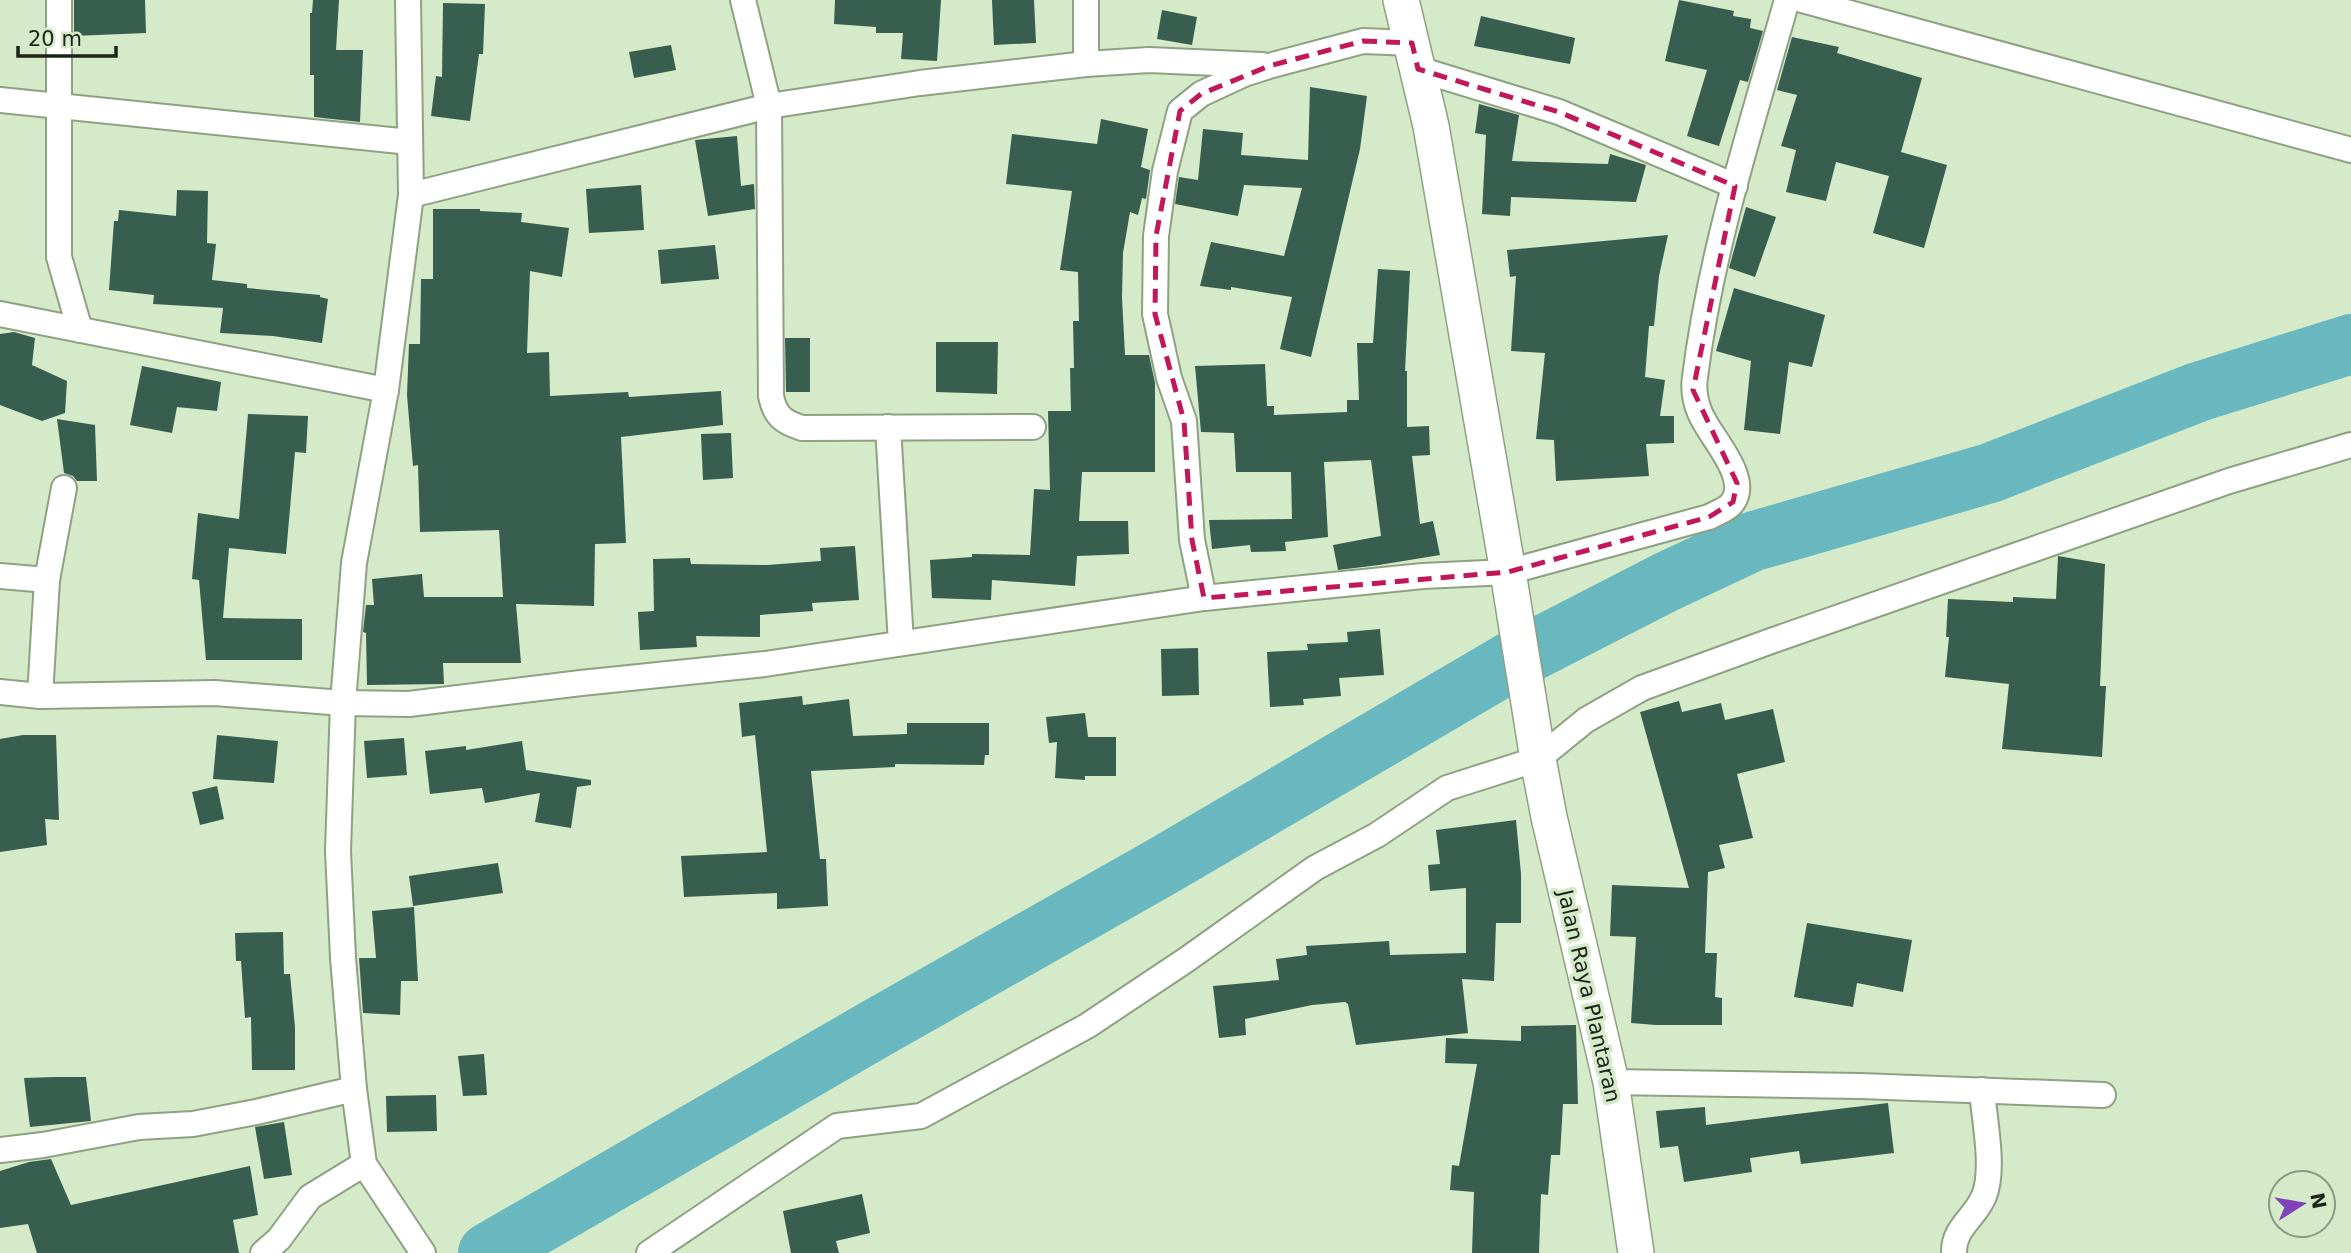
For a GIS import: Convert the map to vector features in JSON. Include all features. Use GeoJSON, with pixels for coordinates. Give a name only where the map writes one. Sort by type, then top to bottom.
{"type":"FeatureCollection","features":[{"type":"Feature","properties":{"kind":"main road","name":"Jalan Raya Plantaran"},"geometry":{"type":"LineString","coordinates":[[1401,0],[1434,140],[1536,749],[1552,830],[1611,1082],[1636,1253]]}},
{"type":"Feature","properties":{"kind":"street"},"geometry":{"type":"LineString","coordinates":[[59,0],[59,257],[80,330]]}},
{"type":"Feature","properties":{"kind":"street"},"geometry":{"type":"LineString","coordinates":[[408,0],[411,195],[386,390],[354,563],[343,703],[338,851],[343,958],[354,1089],[364,1164],[423,1253]]}},
{"type":"Feature","properties":{"kind":"street"},"geometry":{"type":"LineString","coordinates":[[743,0],[769,106],[771,396],[777,415],[786,423],[802,428],[1033,428]]}},
{"type":"Feature","properties":{"kind":"street"},"geometry":{"type":"LineString","coordinates":[[1086,0],[1086,64]]}},
{"type":"Feature","properties":{"kind":"street"},"geometry":{"type":"LineString","coordinates":[[0,692],[40,696],[215,693],[343,703],[409,704],[765,664],[1204,598],[1423,576],[1510,583],[1709,517],[1733,502],[1737,489],[1734,472],[1725,453],[1703,421],[1693,390],[1700,336],[1735,187],[1787,0]]}},
{"type":"Feature","properties":{"kind":"street"},"geometry":{"type":"LineString","coordinates":[[1802,0],[2351,150]]}},
{"type":"Feature","properties":{"kind":"street"},"geometry":{"type":"LineString","coordinates":[[1204,598],[1192,540],[1184,421],[1169,379],[1155,314],[1156,236],[1166,171],[1180,111],[1201,94],[1244,74],[1363,41],[1415,56],[1559,112],[1735,187]]}},
{"type":"Feature","properties":{"kind":"street"},"geometry":{"type":"LineString","coordinates":[[411,195],[769,106],[920,83],[1086,64],[1188,61],[1269,66]]}},
{"type":"Feature","properties":{"kind":"street"},"geometry":{"type":"LineString","coordinates":[[0,100],[410,142]]}},
{"type":"Feature","properties":{"kind":"street"},"geometry":{"type":"LineString","coordinates":[[0,314],[386,390]]}},
{"type":"Feature","properties":{"kind":"street"},"geometry":{"type":"LineString","coordinates":[[888,427],[901,643]]}},
{"type":"Feature","properties":{"kind":"street"},"geometry":{"type":"LineString","coordinates":[[649,1253],[837,1126],[921,1116],[1087,1027],[1315,868],[1377,835],[1447,788],[1536,749],[1642,688],[2216,485],[2351,445]]}},
{"type":"Feature","properties":{"kind":"street"},"geometry":{"type":"LineString","coordinates":[[40,696],[47,580],[64,488]]}},
{"type":"Feature","properties":{"kind":"street"},"geometry":{"type":"LineString","coordinates":[[0,576],[47,580]]}},
{"type":"Feature","properties":{"kind":"street"},"geometry":{"type":"LineString","coordinates":[[1611,1082],[1860,1086],[2103,1095]]}},
{"type":"Feature","properties":{"kind":"street"},"geometry":{"type":"LineString","coordinates":[[0,1150],[139,1127],[193,1124],[354,1089]]}},
{"type":"Feature","properties":{"kind":"street"},"geometry":{"type":"LineString","coordinates":[[1954,1253],[1954,1240],[1985,1194],[1988,1168],[1982,1090]]}},
{"type":"Feature","properties":{"kind":"street"},"geometry":{"type":"LineString","coordinates":[[263,1253],[279,1239],[310,1197],[364,1164]]}},
{"type":"Feature","properties":{"kind":"highlighted area"},"geometry":{"type":"Polygon","coordinates":[[[1363,41],[1412,43],[1418,69],[1559,112],[1735,186],[1693,390],[1737,483],[1733,502],[1709,517],[1508,572],[1204,598],[1192,540],[1184,421],[1155,314],[1156,236],[1180,111],[1201,94],[1269,66],[1363,41]]]}},
{"type":"Feature","properties":{"kind":"building"},"geometry":{"type":"Polygon","coordinates":[[[74,0],[145,0],[146,33],[74,36],[74,0]]]}},
{"type":"Feature","properties":{"kind":"building"},"geometry":{"type":"Polygon","coordinates":[[[313,0],[339,0],[336,50],[363,50],[360,122],[314,117],[314,75],[310,75],[310,13],[313,0]]]}},
{"type":"Feature","properties":{"kind":"building"},"geometry":{"type":"Polygon","coordinates":[[[835,0],[941,0],[937,61],[901,59],[903,33],[876,33],[876,27],[834,24],[835,0]]]}},
{"type":"Feature","properties":{"kind":"building"},"geometry":{"type":"Polygon","coordinates":[[[992,0],[1034,0],[1036,43],[994,45],[992,0]]]}},
{"type":"Feature","properties":{"kind":"building"},"geometry":{"type":"Polygon","coordinates":[[[1679,0],[1734,11],[1733,16],[1751,19],[1750,28],[1763,31],[1748,82],[1740,80],[1719,146],[1687,136],[1707,70],[1665,61],[1679,0]]]}},
{"type":"Feature","properties":{"kind":"building"},"geometry":{"type":"Polygon","coordinates":[[[443,3],[485,4],[483,54],[479,54],[470,121],[431,116],[436,76],[442,77],[443,3]]]}},
{"type":"Feature","properties":{"kind":"building"},"geometry":{"type":"Polygon","coordinates":[[[1162,10],[1197,17],[1192,45],[1157,39],[1162,10]]]}},
{"type":"Feature","properties":{"kind":"building"},"geometry":{"type":"Polygon","coordinates":[[[1481,16],[1575,38],[1570,64],[1474,46],[1481,16]]]}},
{"type":"Feature","properties":{"kind":"building"},"geometry":{"type":"Polygon","coordinates":[[[1792,37],[1839,47],[1837,53],[1922,78],[1901,152],[1947,165],[1924,248],[1873,233],[1889,176],[1836,162],[1826,201],[1786,192],[1796,150],[1781,146],[1797,95],[1777,90],[1792,37]]]}},
{"type":"Feature","properties":{"kind":"building"},"geometry":{"type":"Polygon","coordinates":[[[671,45],[676,70],[634,78],[629,52],[671,45]]]}},
{"type":"Feature","properties":{"kind":"building"},"geometry":{"type":"Polygon","coordinates":[[[1310,87],[1367,96],[1360,149],[1311,357],[1280,349],[1292,297],[1231,287],[1231,290],[1200,286],[1211,242],[1284,256],[1302,188],[1244,185],[1238,216],[1175,204],[1179,177],[1198,180],[1203,129],[1243,133],[1241,155],[1308,160],[1310,87]]]}},
{"type":"Feature","properties":{"kind":"building"},"geometry":{"type":"Polygon","coordinates":[[[1479,104],[1519,115],[1512,161],[1608,164],[1610,154],[1646,165],[1636,202],[1511,197],[1510,216],[1482,214],[1486,135],[1475,133],[1479,104]]]}},
{"type":"Feature","properties":{"kind":"building"},"geometry":{"type":"Polygon","coordinates":[[[1101,119],[1148,129],[1141,167],[1150,170],[1146,199],[1142,198],[1138,215],[1130,212],[1123,253],[1122,298],[1125,355],[1149,355],[1155,383],[1155,472],[1082,472],[1079,521],[1128,521],[1129,554],[1077,556],[1075,586],[992,580],[991,600],[932,598],[930,560],[972,557],[972,554],[1030,555],[1034,489],[1050,490],[1048,411],[1071,411],[1073,321],[1079,321],[1078,272],[1060,270],[1072,191],[1006,184],[1012,134],[1097,144],[1101,119]]]}},
{"type":"Feature","properties":{"kind":"building"},"geometry":{"type":"Polygon","coordinates":[[[737,136],[741,186],[754,184],[755,209],[708,216],[695,140],[737,136]]]}},
{"type":"Feature","properties":{"kind":"building"},"geometry":{"type":"Polygon","coordinates":[[[641,185],[644,230],[589,233],[586,189],[641,185]]]}},
{"type":"Feature","properties":{"kind":"building"},"geometry":{"type":"Polygon","coordinates":[[[177,190],[208,191],[207,243],[216,244],[212,280],[247,284],[247,288],[320,295],[328,299],[322,343],[273,336],[220,333],[223,308],[153,304],[154,295],[109,290],[114,221],[118,221],[119,210],[176,216],[177,190]]]}},
{"type":"Feature","properties":{"kind":"building"},"geometry":{"type":"Polygon","coordinates":[[[1746,207],[1776,217],[1755,277],[1729,268],[1746,207]]]}},
{"type":"Feature","properties":{"kind":"building"},"geometry":{"type":"Polygon","coordinates":[[[433,209],[480,209],[522,213],[521,222],[569,228],[562,277],[530,271],[527,353],[549,352],[550,396],[628,392],[629,397],[721,391],[723,425],[621,437],[626,543],[595,544],[594,606],[516,604],[521,663],[443,663],[444,684],[367,685],[366,633],[363,632],[366,605],[374,605],[372,579],[422,574],[424,597],[503,597],[499,530],[420,532],[418,465],[413,466],[407,395],[409,344],[420,344],[421,279],[433,279],[433,209]]]}},
{"type":"Feature","properties":{"kind":"building"},"geometry":{"type":"Polygon","coordinates":[[[1668,235],[1659,276],[1654,326],[1649,326],[1645,377],[1665,380],[1660,416],[1674,416],[1674,443],[1646,444],[1649,476],[1556,481],[1554,440],[1536,439],[1545,353],[1511,351],[1516,276],[1510,277],[1507,250],[1668,235]]]}},
{"type":"Feature","properties":{"kind":"building"},"geometry":{"type":"Polygon","coordinates":[[[715,245],[719,279],[661,284],[658,250],[715,245]]]}},
{"type":"Feature","properties":{"kind":"building"},"geometry":{"type":"Polygon","coordinates":[[[1378,269],[1410,271],[1405,371],[1407,427],[1429,426],[1430,455],[1412,456],[1420,524],[1433,521],[1440,555],[1338,570],[1333,545],[1381,536],[1371,460],[1324,462],[1328,537],[1285,542],[1286,551],[1251,552],[1250,545],[1212,549],[1209,520],[1292,519],[1291,472],[1236,472],[1234,433],[1201,432],[1195,366],[1265,364],[1267,406],[1274,406],[1274,415],[1347,412],[1347,400],[1359,400],[1357,343],[1373,343],[1378,269]]]}},
{"type":"Feature","properties":{"kind":"building"},"geometry":{"type":"Polygon","coordinates":[[[1734,288],[1825,315],[1812,367],[1789,362],[1780,434],[1744,430],[1751,361],[1716,351],[1734,288]]]}},
{"type":"Feature","properties":{"kind":"building"},"geometry":{"type":"Polygon","coordinates":[[[14,332],[35,338],[32,365],[67,381],[65,413],[42,421],[0,405],[0,334],[14,332]]]}},
{"type":"Feature","properties":{"kind":"building"},"geometry":{"type":"Polygon","coordinates":[[[785,338],[810,338],[810,392],[786,392],[785,338]]]}},
{"type":"Feature","properties":{"kind":"building"},"geometry":{"type":"Polygon","coordinates":[[[936,342],[998,342],[997,394],[936,392],[936,342]]]}},
{"type":"Feature","properties":{"kind":"building"},"geometry":{"type":"Polygon","coordinates":[[[142,366],[221,382],[217,411],[177,407],[172,433],[130,425],[142,366]]]}},
{"type":"Feature","properties":{"kind":"building"},"geometry":{"type":"Polygon","coordinates":[[[248,414],[308,416],[306,453],[295,452],[286,554],[229,548],[223,618],[302,619],[302,660],[206,660],[199,580],[192,579],[198,513],[239,519],[248,414]]]}},
{"type":"Feature","properties":{"kind":"building"},"geometry":{"type":"Polygon","coordinates":[[[57,419],[95,425],[97,481],[77,481],[73,476],[64,473],[57,419]]]}},
{"type":"Feature","properties":{"kind":"building"},"geometry":{"type":"Polygon","coordinates":[[[731,433],[733,478],[703,480],[701,434],[731,433]]]}},
{"type":"Feature","properties":{"kind":"building"},"geometry":{"type":"Polygon","coordinates":[[[855,546],[859,600],[812,603],[813,611],[760,615],[760,637],[696,636],[697,647],[640,650],[638,612],[654,611],[653,559],[690,558],[691,564],[767,565],[821,561],[820,548],[855,546]]]}},
{"type":"Feature","properties":{"kind":"building"},"geometry":{"type":"Polygon","coordinates":[[[2058,556],[2105,564],[2100,686],[2106,686],[2102,757],[2002,749],[2009,684],[1945,677],[1949,637],[1946,637],[1948,599],[2013,602],[2013,597],[2056,599],[2058,556]]]}},
{"type":"Feature","properties":{"kind":"building"},"geometry":{"type":"Polygon","coordinates":[[[1380,629],[1384,675],[1339,678],[1341,696],[1303,699],[1304,705],[1270,707],[1267,652],[1308,650],[1307,644],[1348,642],[1347,632],[1380,629]]]}},
{"type":"Feature","properties":{"kind":"building"},"geometry":{"type":"Polygon","coordinates":[[[1198,648],[1199,695],[1162,696],[1161,649],[1198,648]]]}},
{"type":"Feature","properties":{"kind":"building"},"geometry":{"type":"Polygon","coordinates":[[[802,696],[803,705],[849,699],[853,736],[907,734],[907,723],[989,723],[989,755],[985,755],[984,765],[895,764],[895,767],[811,771],[820,859],[826,859],[828,906],[777,909],[777,893],[684,897],[681,856],[767,852],[755,735],[742,737],[739,703],[802,696]]]}},
{"type":"Feature","properties":{"kind":"building"},"geometry":{"type":"Polygon","coordinates":[[[1679,701],[1682,712],[1721,703],[1725,720],[1773,709],[1785,762],[1737,774],[1753,838],[1719,845],[1725,868],[1708,872],[1705,953],[1717,953],[1715,997],[1722,998],[1722,1025],[1631,1023],[1636,937],[1610,936],[1612,885],[1689,888],[1640,712],[1679,701]]]}},
{"type":"Feature","properties":{"kind":"building"},"geometry":{"type":"Polygon","coordinates":[[[1085,713],[1088,737],[1116,737],[1116,776],[1085,776],[1085,780],[1055,778],[1057,742],[1049,743],[1046,717],[1085,713]]]}},
{"type":"Feature","properties":{"kind":"building"},"geometry":{"type":"Polygon","coordinates":[[[23,735],[56,735],[59,820],[45,819],[47,845],[0,852],[0,739],[23,735]]]}},
{"type":"Feature","properties":{"kind":"building"},"geometry":{"type":"Polygon","coordinates":[[[217,735],[278,741],[274,783],[213,779],[217,735]]]}},
{"type":"Feature","properties":{"kind":"building"},"geometry":{"type":"Polygon","coordinates":[[[404,738],[407,775],[367,778],[364,741],[404,738]]]}},
{"type":"Feature","properties":{"kind":"building"},"geometry":{"type":"Polygon","coordinates":[[[522,741],[526,770],[591,780],[591,785],[577,787],[571,828],[535,822],[540,793],[485,803],[482,788],[430,794],[425,751],[466,746],[466,750],[522,741]]]}},
{"type":"Feature","properties":{"kind":"building"},"geometry":{"type":"Polygon","coordinates":[[[217,786],[224,819],[200,825],[192,792],[217,786]]]}},
{"type":"Feature","properties":{"kind":"building"},"geometry":{"type":"Polygon","coordinates":[[[1516,820],[1521,874],[1521,923],[1496,923],[1494,981],[1462,979],[1468,1033],[1356,1045],[1348,1004],[1345,1002],[1312,1005],[1245,1019],[1246,1035],[1219,1038],[1213,986],[1279,980],[1276,959],[1307,955],[1306,946],[1389,941],[1390,955],[1466,953],[1466,888],[1430,891],[1428,865],[1440,864],[1436,830],[1516,820]]]}},
{"type":"Feature","properties":{"kind":"building"},"geometry":{"type":"Polygon","coordinates":[[[498,863],[503,893],[413,906],[409,876],[498,863]]]}},
{"type":"Feature","properties":{"kind":"building"},"geometry":{"type":"Polygon","coordinates":[[[414,907],[418,981],[401,981],[400,1015],[363,1013],[359,958],[376,958],[372,911],[414,907]]]}},
{"type":"Feature","properties":{"kind":"building"},"geometry":{"type":"Polygon","coordinates":[[[1807,923],[1912,940],[1903,992],[1857,983],[1853,1007],[1794,997],[1807,923]]]}},
{"type":"Feature","properties":{"kind":"building"},"geometry":{"type":"Polygon","coordinates":[[[283,932],[284,974],[290,974],[295,1027],[295,1070],[252,1070],[251,1017],[245,1018],[241,961],[236,961],[235,933],[283,932]]]}},
{"type":"Feature","properties":{"kind":"building"},"geometry":{"type":"Polygon","coordinates":[[[1576,1025],[1578,1104],[1563,1104],[1560,1155],[1551,1155],[1548,1195],[1541,1194],[1539,1253],[1472,1253],[1474,1192],[1450,1190],[1452,1165],[1459,1166],[1477,1064],[1445,1063],[1446,1038],[1521,1041],[1521,1026],[1576,1025]]]}},
{"type":"Feature","properties":{"kind":"building"},"geometry":{"type":"Polygon","coordinates":[[[484,1054],[487,1095],[463,1096],[458,1056],[484,1054]]]}},
{"type":"Feature","properties":{"kind":"building"},"geometry":{"type":"Polygon","coordinates":[[[86,1077],[91,1121],[30,1127],[24,1078],[86,1077]]]}},
{"type":"Feature","properties":{"kind":"building"},"geometry":{"type":"Polygon","coordinates":[[[436,1095],[437,1131],[387,1132],[386,1096],[436,1095]]]}},
{"type":"Feature","properties":{"kind":"building"},"geometry":{"type":"Polygon","coordinates":[[[1888,1103],[1894,1153],[1801,1164],[1799,1151],[1750,1158],[1752,1172],[1684,1182],[1678,1146],[1660,1148],[1656,1111],[1705,1107],[1706,1125],[1888,1103]]]}},
{"type":"Feature","properties":{"kind":"building"},"geometry":{"type":"Polygon","coordinates":[[[284,1122],[292,1175],[264,1179],[255,1127],[284,1122]]]}},
{"type":"Feature","properties":{"kind":"building"},"geometry":{"type":"Polygon","coordinates":[[[51,1159],[71,1205],[250,1166],[258,1215],[233,1220],[239,1253],[37,1253],[28,1224],[0,1228],[0,1171],[29,1162],[51,1159]]]}},
{"type":"Feature","properties":{"kind":"building"},"geometry":{"type":"Polygon","coordinates":[[[862,1194],[870,1233],[836,1241],[839,1253],[791,1253],[783,1211],[862,1194]]]}},
{"type":"Feature","properties":{"kind":"waterway"},"geometry":{"type":"LineString","coordinates":[[488,1253],[1161,867],[1514,660],[1666,582],[1751,542],[1990,473],[2198,392],[2351,344]]}}]}
